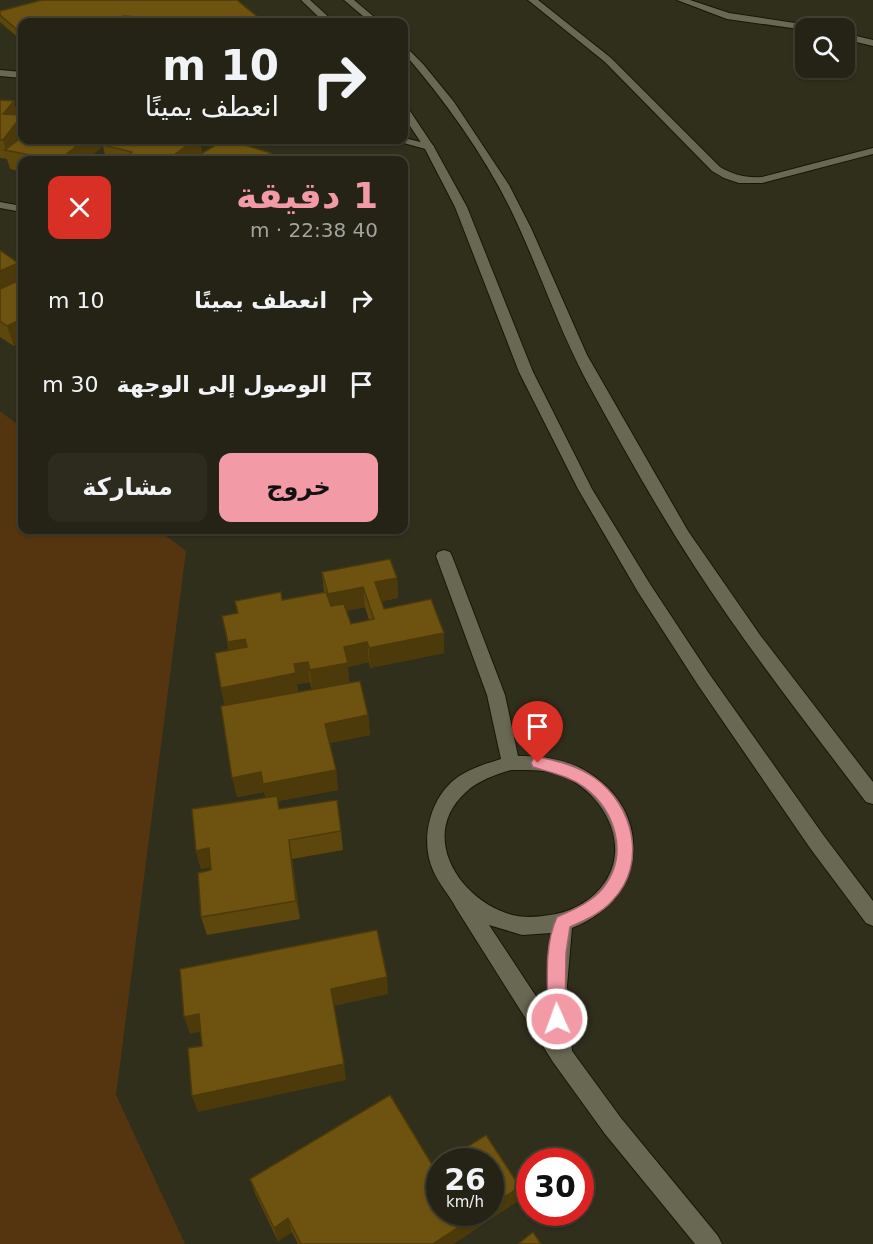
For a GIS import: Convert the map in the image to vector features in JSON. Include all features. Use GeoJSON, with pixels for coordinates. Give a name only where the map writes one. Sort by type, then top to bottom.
{"type":"FeatureCollection","features":[{"type":"Feature","properties":{"kind":"street"},"geometry":{"type":"LineString","coordinates":[[305,0],[325,18]]}},
{"type":"Feature","properties":{"kind":"street"},"geometry":{"type":"LineString","coordinates":[[348,0],[370,18]]}},
{"type":"Feature","properties":{"kind":"street"},"geometry":{"type":"LineString","coordinates":[[532,0],[608,60],[716,168],[732,178],[755,182],[766,180],[873,151]]}},
{"type":"Feature","properties":{"kind":"street"},"geometry":{"type":"LineString","coordinates":[[681,0],[727,16],[795,26]]}},
{"type":"Feature","properties":{"kind":"street"},"geometry":{"type":"LineString","coordinates":[[855,39],[873,43]]}},
{"type":"Feature","properties":{"kind":"street"},"geometry":{"type":"LineString","coordinates":[[408,53],[471,132],[515,207],[589,373],[624,436],[715,584],[768,660],[873,796]]}},
{"type":"Feature","properties":{"kind":"street"},"geometry":{"type":"LineString","coordinates":[[0,73],[18,75]]}},
{"type":"Feature","properties":{"kind":"street"},"geometry":{"type":"LineString","coordinates":[[408,116],[429,147],[461,207],[526,372],[585,489],[644,588],[704,681],[803,824],[873,917]]}},
{"type":"Feature","properties":{"kind":"street"},"geometry":{"type":"LineString","coordinates":[[408,142],[429,147]]}},
{"type":"Feature","properties":{"kind":"street"},"geometry":{"type":"LineString","coordinates":[[0,205],[18,208]]}},
{"type":"Feature","properties":{"kind":"street"},"geometry":{"type":"LineString","coordinates":[[444,556],[496,694],[511,763]]}},
{"type":"Feature","properties":{"kind":"street"},"geometry":{"type":"LineString","coordinates":[[458,894],[480,910],[506,922],[534,926],[563,922],[588,911],[609,894],[622,872],[626,847],[621,822],[609,801],[589,782],[565,769],[538,763],[511,763],[486,770],[463,783],[447,801],[437,823],[435,848],[443,872],[561,1054],[613,1126],[710,1244]]}},
{"type":"Feature","properties":{"kind":"street"},"geometry":{"type":"LineString","coordinates":[[561,1054],[556,986],[557,953],[563,922]]}},
{"type":"Feature","properties":{"kind":"shaded area"},"geometry":{"type":"Polygon","coordinates":[[[0,411],[18,425],[18,534],[163,534],[186,551],[116,1095],[185,1244],[0,1244],[0,411]]]}},
{"type":"Feature","properties":{"kind":"building"},"geometry":{"type":"Polygon","coordinates":[[[42,0],[237,0],[259,18],[125,16],[116,18],[18,18],[18,31],[0,15],[0,11],[42,0]]]}},
{"type":"Feature","properties":{"kind":"building"},"geometry":{"type":"Polygon","coordinates":[[[0,100],[14,101],[3,114],[18,115],[18,120],[3,140],[0,140],[0,100]]]}},
{"type":"Feature","properties":{"kind":"building"},"geometry":{"type":"Polygon","coordinates":[[[18,140],[18,144],[79,144],[64,156],[35,156],[5,150],[18,140]]]}},
{"type":"Feature","properties":{"kind":"building"},"geometry":{"type":"Polygon","coordinates":[[[189,144],[172,156],[126,156],[132,152],[103,145],[189,144]]]}},
{"type":"Feature","properties":{"kind":"building"},"geometry":{"type":"Polygon","coordinates":[[[217,144],[241,144],[271,153],[266,156],[198,156],[217,144]]]}},
{"type":"Feature","properties":{"kind":"building"},"geometry":{"type":"Polygon","coordinates":[[[0,250],[18,263],[0,271],[0,250]]]}},
{"type":"Feature","properties":{"kind":"building"},"geometry":{"type":"Polygon","coordinates":[[[18,281],[18,321],[7,326],[0,321],[0,289],[18,281]]]}},
{"type":"Feature","properties":{"kind":"building"},"geometry":{"type":"Polygon","coordinates":[[[390,559],[397,578],[375,582],[384,609],[431,599],[444,633],[369,648],[367,642],[344,647],[348,663],[310,670],[308,662],[294,664],[296,673],[221,688],[215,653],[247,647],[245,639],[228,642],[222,616],[238,613],[235,601],[281,592],[282,600],[326,592],[331,606],[344,604],[351,624],[374,619],[363,587],[328,594],[322,572],[390,559]]]}},
{"type":"Feature","properties":{"kind":"building"},"geometry":{"type":"Polygon","coordinates":[[[360,681],[368,715],[325,724],[336,770],[263,784],[261,772],[232,778],[221,706],[360,681]]]}},
{"type":"Feature","properties":{"kind":"building"},"geometry":{"type":"Polygon","coordinates":[[[277,796],[279,809],[337,800],[341,831],[289,840],[296,901],[201,917],[198,873],[211,870],[209,848],[196,851],[192,809],[277,796]]]}},
{"type":"Feature","properties":{"kind":"building"},"geometry":{"type":"Polygon","coordinates":[[[377,930],[387,977],[331,989],[344,1064],[192,1096],[188,1048],[202,1046],[199,1014],[184,1017],[180,969],[377,930]]]}},
{"type":"Feature","properties":{"kind":"building"},"geometry":{"type":"Polygon","coordinates":[[[390,1095],[426,1155],[426,1226],[461,1226],[433,1244],[301,1244],[288,1218],[274,1228],[250,1179],[390,1095]]]}},
{"type":"Feature","properties":{"kind":"building"},"geometry":{"type":"Polygon","coordinates":[[[486,1135],[494,1148],[466,1148],[486,1135]]]}},
{"type":"Feature","properties":{"kind":"building"},"geometry":{"type":"Polygon","coordinates":[[[504,1163],[516,1181],[516,1190],[504,1197],[504,1163]]]}},
{"type":"Feature","properties":{"kind":"building"},"geometry":{"type":"Polygon","coordinates":[[[533,1232],[541,1244],[518,1244],[533,1232]]]}},
{"type":"Feature","properties":{"kind":"route"},"geometry":{"type":"LineString","coordinates":[[538,763],[565,769],[589,782],[609,801],[621,822],[626,847],[622,872],[609,894],[588,911],[563,922],[557,953],[557,1019]]}}]}
